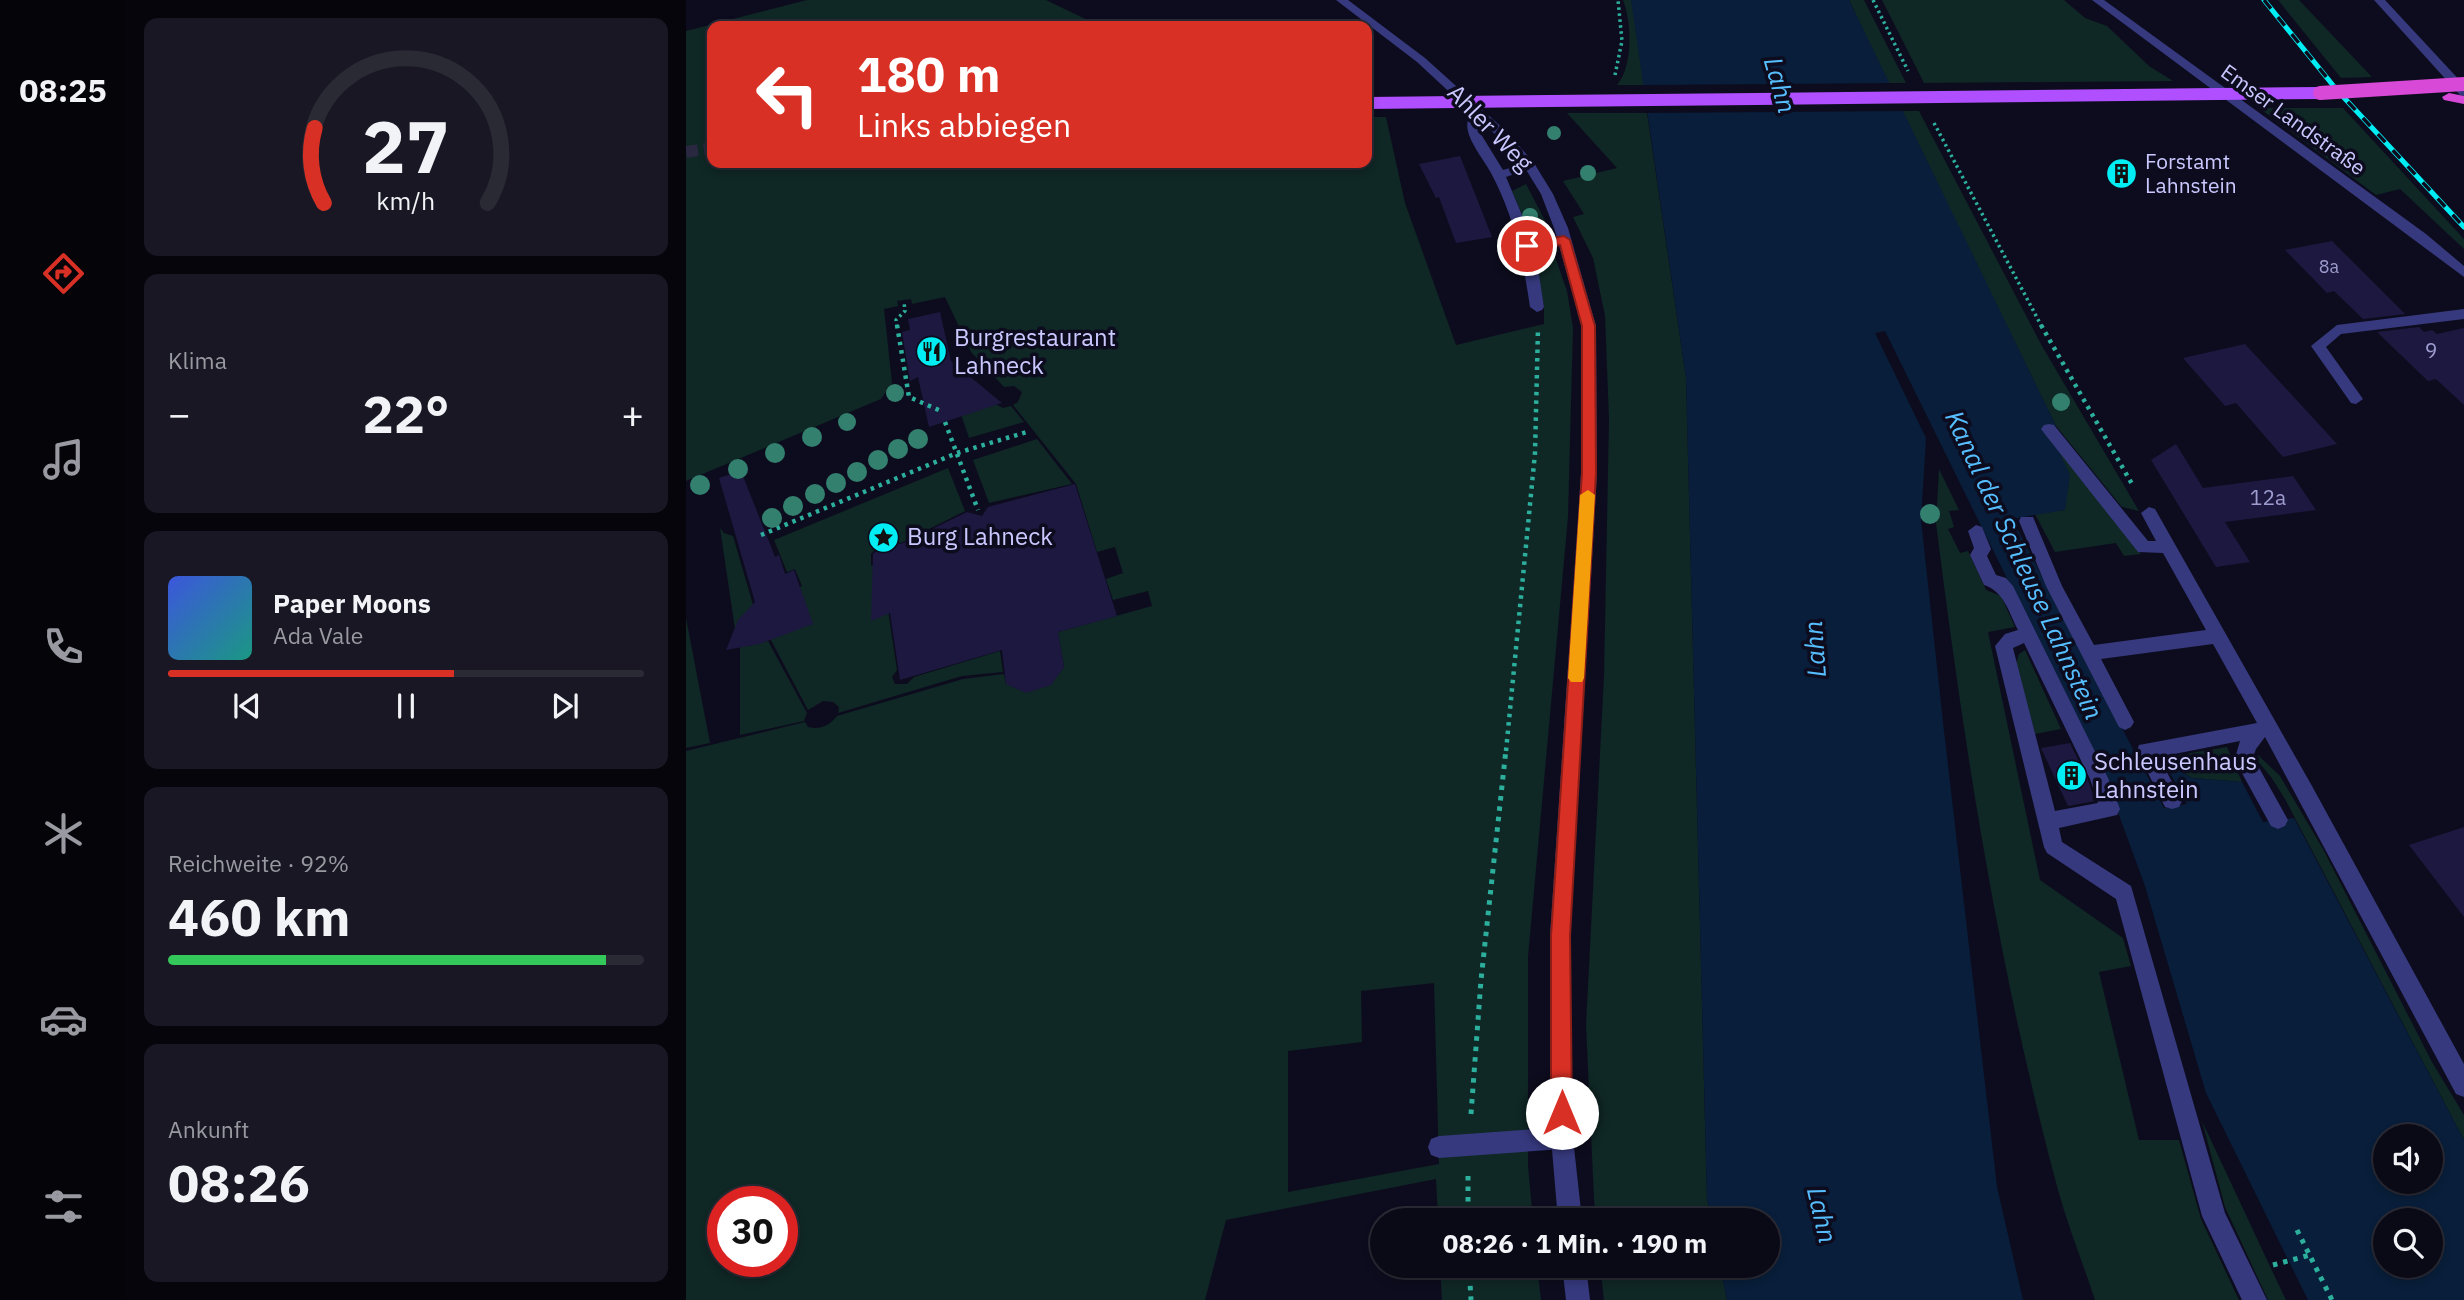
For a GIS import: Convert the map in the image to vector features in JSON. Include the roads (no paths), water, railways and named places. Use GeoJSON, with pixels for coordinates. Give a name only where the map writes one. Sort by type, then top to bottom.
{"type":"FeatureCollection","features":[{"type":"Feature","properties":{"kind":"highway"},"geometry":{"type":"LineString","coordinates":[[2320,93],[2464,84]]}},
{"type":"Feature","properties":{"kind":"highway"},"geometry":{"type":"LineString","coordinates":[[2320,93],[2464,96]]}},
{"type":"Feature","properties":{"kind":"main road"},"geometry":{"type":"LineString","coordinates":[[1372,103],[2320,93]]}},
{"type":"Feature","properties":{"kind":"street","name":"Ahler Weg"},"geometry":{"type":"LineString","coordinates":[[1340,0],[1368,21]]}},
{"type":"Feature","properties":{"kind":"street","name":"Emser Landstraße"},"geometry":{"type":"LineString","coordinates":[[2097,0],[2421,237],[2464,273]]}},
{"type":"Feature","properties":{"kind":"street"},"geometry":{"type":"LineString","coordinates":[[2379,0],[2464,96]]}},
{"type":"Feature","properties":{"kind":"street","name":"Ahler Weg"},"geometry":{"type":"LineString","coordinates":[[1372,24],[1421,60],[1485,118],[1530,166],[1548,194],[1589,326],[1589,473],[1560,936],[1562,1138],[1569,1208]]}},
{"type":"Feature","properties":{"kind":"street"},"geometry":{"type":"LineString","coordinates":[[1485,118],[1472,123],[1473,131],[1500,175],[1527,246],[1537,307]]}},
{"type":"Feature","properties":{"kind":"street"},"geometry":{"type":"LineString","coordinates":[[1500,175],[1530,166]]}},
{"type":"Feature","properties":{"kind":"street"},"geometry":{"type":"LineString","coordinates":[[1527,246],[1564,240]]}},
{"type":"Feature","properties":{"kind":"street"},"geometry":{"type":"LineString","coordinates":[[2356,399],[2318,346],[2337,330],[2464,314]]}},
{"type":"Feature","properties":{"kind":"street"},"geometry":{"type":"LineString","coordinates":[[2049,429],[2144,548],[2167,546]]}},
{"type":"Feature","properties":{"kind":"street"},"geometry":{"type":"LineString","coordinates":[[2149,513],[2217,636],[2264,729],[2464,1086]]}},
{"type":"Feature","properties":{"kind":"street"},"geometry":{"type":"LineString","coordinates":[[2027,521],[2054,586],[2125,722]]}},
{"type":"Feature","properties":{"kind":"street"},"geometry":{"type":"LineString","coordinates":[[1976,531],[1983,549],[1978,555],[1990,580],[2000,583],[2007,591],[2099,778],[2110,809],[2048,821]]}},
{"type":"Feature","properties":{"kind":"street"},"geometry":{"type":"LineString","coordinates":[[2028,635],[2011,639],[2004,646],[2054,847],[2124,893],[2214,1216],[2255,1300]]}},
{"type":"Feature","properties":{"kind":"street"},"geometry":{"type":"LineString","coordinates":[[2090,653],[2217,636]]}},
{"type":"Feature","properties":{"kind":"street"},"geometry":{"type":"LineString","coordinates":[[2172,801],[2146,751],[2264,729]]}},
{"type":"Feature","properties":{"kind":"street"},"geometry":{"type":"LineString","coordinates":[[2264,729],[2247,746],[2244,758],[2278,820]]}},
{"type":"Feature","properties":{"kind":"street"},"geometry":{"type":"LineString","coordinates":[[1439,1147],[1562,1138]]}},
{"type":"Feature","properties":{"kind":"street"},"geometry":{"type":"LineString","coordinates":[[1575,1278],[1578,1300]]}},
{"type":"Feature","properties":{"kind":"water"},"geometry":{"type":"Polygon","coordinates":[[[1631,0],[1849,0],[2056,426],[2049,430],[2070,475],[2065,510],[2012,519],[2164,808],[2187,804],[2164,762],[2192,778],[2242,782],[2263,822],[2294,818],[2464,1140],[2464,1300],[2308,1300],[2206,1093],[2145,886],[2105,777],[1885,331],[1875,333],[1926,438],[1921,520],[1944,731],[1997,1187],[2023,1300],[1727,1300],[1723,1278],[1780,1278],[1780,1208],[1709,1208],[1686,378],[1631,0]]]}},
{"type":"Feature","properties":{"kind":"tunnel"},"geometry":{"type":"LineString","coordinates":[[686,152],[707,149]]}},
{"type":"Feature","properties":{"kind":"railway"},"geometry":{"type":"LineString","coordinates":[[2264,0],[2336,89],[2464,227]]}},
{"type":"Feature","properties":{"kind":"place","name":"Forstamt Lahnstein"},"geometry":{"type":"Point","coordinates":[2122,174]}},
{"type":"Feature","properties":{"kind":"place","name":"Burgrestaurant Lahneck"},"geometry":{"type":"Point","coordinates":[931,352]}},
{"type":"Feature","properties":{"kind":"place","name":"Burg Lahneck"},"geometry":{"type":"Point","coordinates":[884,537]}},
{"type":"Feature","properties":{"kind":"place","name":"Schleusenhaus Lahnstein"},"geometry":{"type":"Point","coordinates":[2071,776]}},
{"type":"Feature","properties":{"kind":"water label","name":"Lahn"},"geometry":{"type":"Point","coordinates":[1780,85]}},
{"type":"Feature","properties":{"kind":"water label","name":"Kanal der Schleuse Lahnstein"},"geometry":{"type":"Point","coordinates":[2024,565]}},
{"type":"Feature","properties":{"kind":"water label","name":"Lahn"},"geometry":{"type":"Point","coordinates":[1815,649]}},
{"type":"Feature","properties":{"kind":"water label","name":"Lahn"},"geometry":{"type":"Point","coordinates":[1822,1215]}}]}
